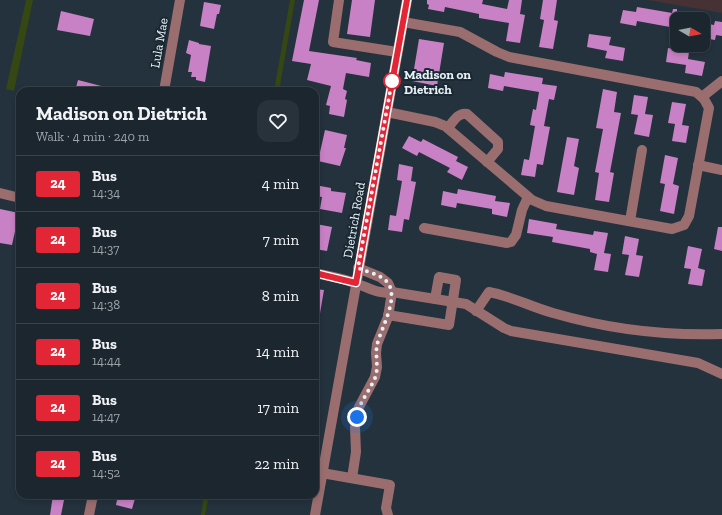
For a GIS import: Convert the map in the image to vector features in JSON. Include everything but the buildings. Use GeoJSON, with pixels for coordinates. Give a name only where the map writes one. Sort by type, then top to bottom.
{"type":"FeatureCollection","features":[{"type":"Feature","properties":{"kind":"street","name":"Lula Mae"},"geometry":{"type":"LineString","coordinates":[[165,87],[180,0]]}},
{"type":"Feature","properties":{"kind":"street"},"geometry":{"type":"LineString","coordinates":[[339,0],[333,42],[397,52]]}},
{"type":"Feature","properties":{"kind":"street","name":"Dietrich Road"},"geometry":{"type":"LineString","coordinates":[[319,491],[407,0]]}},
{"type":"Feature","properties":{"kind":"street"},"geometry":{"type":"LineString","coordinates":[[387,112],[435,122],[448,128],[532,200],[546,206],[672,229],[684,225],[689,216],[708,108],[702,97],[696,92],[509,57],[460,32],[403,22]]}},
{"type":"Feature","properties":{"kind":"street"},"geometry":{"type":"LineString","coordinates":[[702,97],[722,81]]}},
{"type":"Feature","properties":{"kind":"street"},"geometry":{"type":"LineString","coordinates":[[448,128],[460,114],[467,114],[498,142],[498,150],[487,162]]}},
{"type":"Feature","properties":{"kind":"street"},"geometry":{"type":"LineString","coordinates":[[630,221],[642,150]]}},
{"type":"Feature","properties":{"kind":"street"},"geometry":{"type":"LineString","coordinates":[[698,166],[722,170]]}},
{"type":"Feature","properties":{"kind":"street"},"geometry":{"type":"LineString","coordinates":[[0,193],[16,197]]}},
{"type":"Feature","properties":{"kind":"street"},"geometry":{"type":"LineString","coordinates":[[424,228],[507,243],[511,242],[516,235],[522,210],[528,196]]}},
{"type":"Feature","properties":{"kind":"street"},"geometry":{"type":"LineString","coordinates":[[352,478],[356,452],[355,427],[359,407],[375,377],[377,367],[377,344],[388,315],[392,292],[388,282],[358,268]]}},
{"type":"Feature","properties":{"kind":"street"},"geometry":{"type":"LineString","coordinates":[[319,274],[356,283],[371,290],[466,304],[511,331],[698,363],[722,374]]}},
{"type":"Feature","properties":{"kind":"street"},"geometry":{"type":"LineString","coordinates":[[388,315],[449,325],[456,280],[439,277],[435,299]]}},
{"type":"Feature","properties":{"kind":"street"},"geometry":{"type":"LineString","coordinates":[[476,311],[489,292],[502,294],[551,312],[617,328],[673,334],[722,334]]}},
{"type":"Feature","properties":{"kind":"street"},"geometry":{"type":"LineString","coordinates":[[322,473],[390,485],[386,508],[388,515]]}},
{"type":"Feature","properties":{"kind":"street"},"geometry":{"type":"LineString","coordinates":[[89,515],[92,499]]}},
{"type":"Feature","properties":{"kind":"street","name":"Dietrich Road"},"geometry":{"type":"LineString","coordinates":[[315,515],[318,499]]}},
{"type":"Feature","properties":{"kind":"shaded area"},"geometry":{"type":"Polygon","coordinates":[[[648,0],[722,0],[722,13],[648,0]]]}},
{"type":"Feature","properties":{"kind":"green space"},"geometry":{"type":"Polygon","coordinates":[[[26,0],[33,0],[14,91],[6,89],[26,0]]]}},
{"type":"Feature","properties":{"kind":"green space"},"geometry":{"type":"Polygon","coordinates":[[[290,0],[295,0],[280,87],[275,87],[290,0]]]}},
{"type":"Feature","properties":{"kind":"green space"},"geometry":{"type":"Polygon","coordinates":[[[203,499],[208,499],[205,515],[201,515],[203,499]]]}},
{"type":"Feature","properties":{"kind":"bus line","name":"24"},"geometry":{"type":"LineString","coordinates":[[319,274],[356,283],[407,0]]}},
{"type":"Feature","properties":{"kind":"place","name":"Madison on Dietrich"},"geometry":{"type":"Point","coordinates":[392,81]}},
{"type":"Feature","properties":{"kind":"route"},"geometry":{"type":"LineString","coordinates":[[357,417],[359,407],[375,377],[377,367],[377,344],[388,317],[392,292],[388,282],[358,268],[392,81]]}}]}
